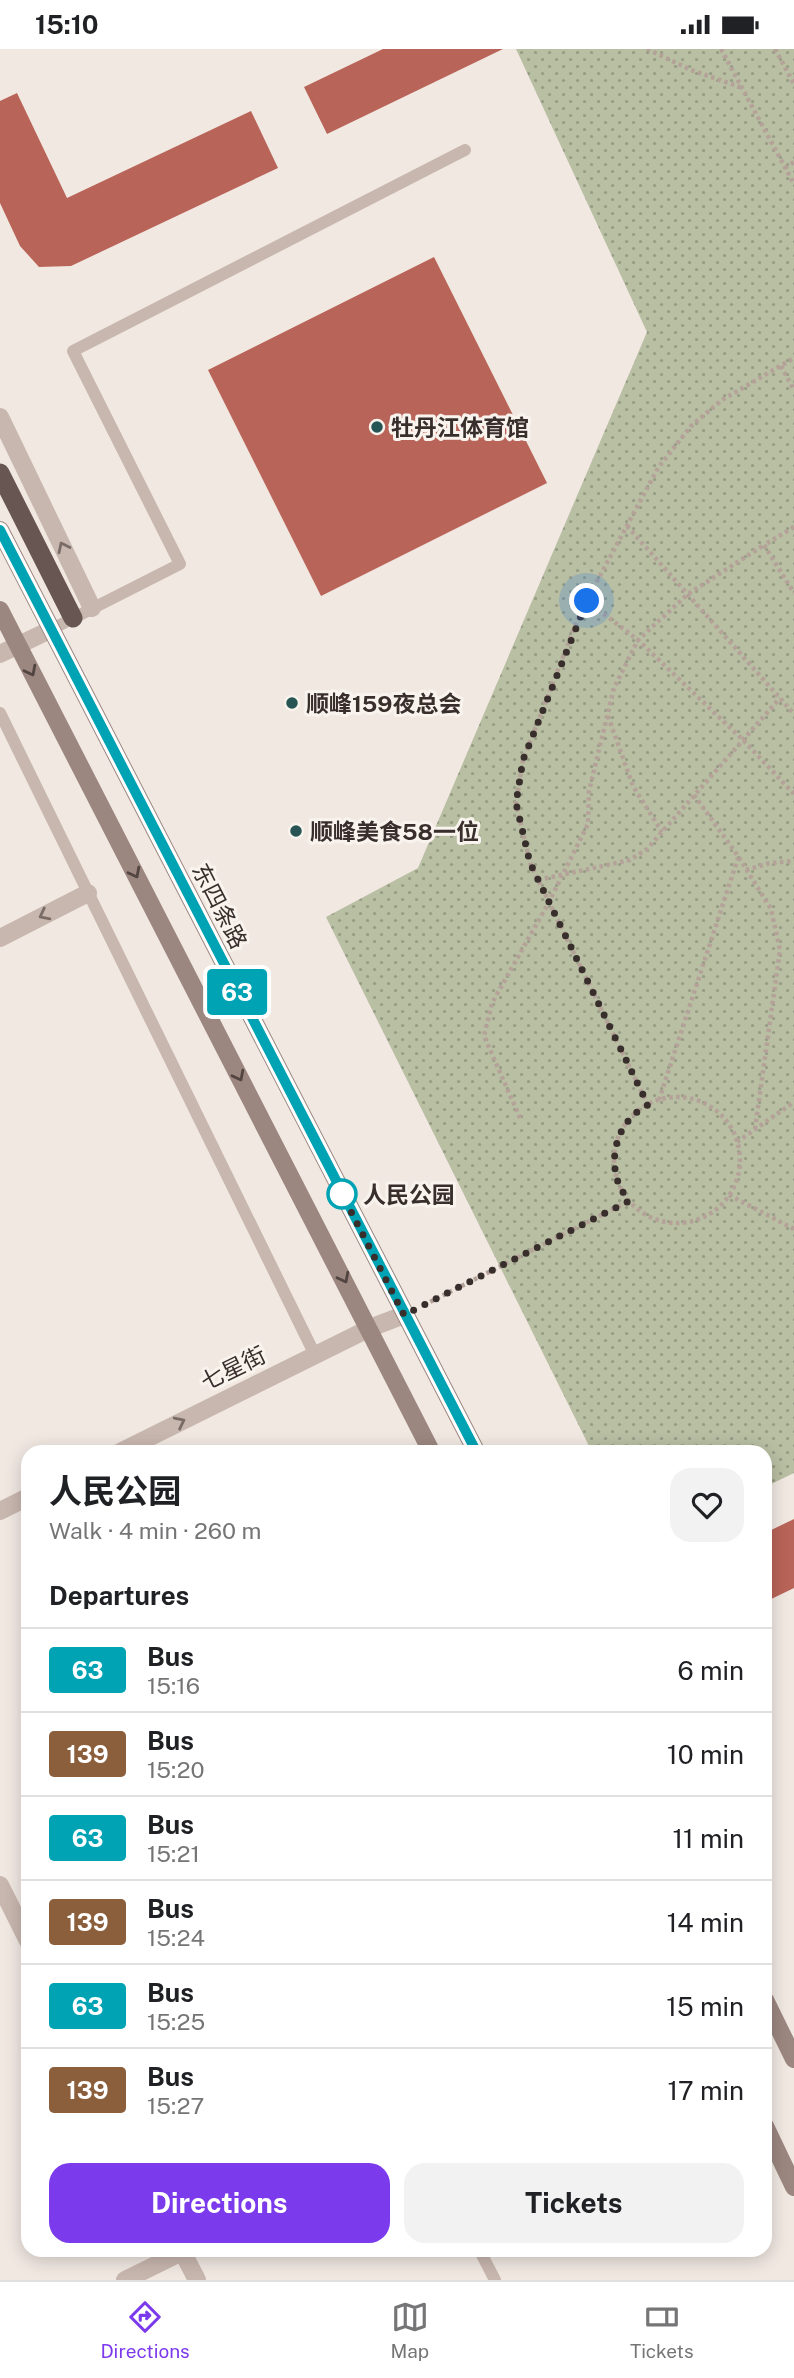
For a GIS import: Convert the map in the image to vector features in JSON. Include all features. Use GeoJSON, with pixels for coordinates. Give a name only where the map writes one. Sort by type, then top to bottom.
{"type":"FeatureCollection","features":[{"type":"Feature","properties":{"kind":"highway"},"geometry":{"type":"LineString","coordinates":[[0,473],[73,618]]}},
{"type":"Feature","properties":{"kind":"main road","name":"东四条路"},"geometry":{"type":"LineString","coordinates":[[0,530],[473,1445]]}},
{"type":"Feature","properties":{"kind":"main road"},"geometry":{"type":"LineString","coordinates":[[0,610],[428,1445]]}},
{"type":"Feature","properties":{"kind":"main road"},"geometry":{"type":"LineString","coordinates":[[772,2014],[794,2059]]}},
{"type":"Feature","properties":{"kind":"main road"},"geometry":{"type":"LineString","coordinates":[[772,2141],[794,2187]]}},
{"type":"Feature","properties":{"kind":"street"},"geometry":{"type":"LineString","coordinates":[[0,417],[92,608]]}},
{"type":"Feature","properties":{"kind":"street"},"geometry":{"type":"LineString","coordinates":[[0,655],[50,630]]}},
{"type":"Feature","properties":{"kind":"street"},"geometry":{"type":"LineString","coordinates":[[0,938],[88,893]]}},
{"type":"Feature","properties":{"kind":"street","name":"七星街"},"geometry":{"type":"LineString","coordinates":[[134,1445],[370,1328],[404,1315]]}},
{"type":"Feature","properties":{"kind":"street"},"geometry":{"type":"LineString","coordinates":[[0,1511],[21,1500]]}},
{"type":"Feature","properties":{"kind":"street"},"geometry":{"type":"LineString","coordinates":[[0,1885],[21,1927]]}},
{"type":"Feature","properties":{"kind":"street"},"geometry":{"type":"LineString","coordinates":[[125,2280],[171,2257]]}},
{"type":"Feature","properties":{"kind":"street"},"geometry":{"type":"LineString","coordinates":[[186,2257],[197,2280]]}},
{"type":"Feature","properties":{"kind":"lane"},"geometry":{"type":"LineString","coordinates":[[50,630],[180,564],[73,351],[465,150]]}},
{"type":"Feature","properties":{"kind":"lane"},"geometry":{"type":"LineString","coordinates":[[0,713],[315,1355]]}},
{"type":"Feature","properties":{"kind":"lane"},"geometry":{"type":"LineString","coordinates":[[483,2257],[495,2280]]}},
{"type":"Feature","properties":{"kind":"path"},"geometry":{"type":"LineString","coordinates":[[647,49],[691,70],[742,87]]}},
{"type":"Feature","properties":{"kind":"path"},"geometry":{"type":"LineString","coordinates":[[721,49],[794,184]]}},
{"type":"Feature","properties":{"kind":"path"},"geometry":{"type":"LineString","coordinates":[[775,49],[794,84]]}},
{"type":"Feature","properties":{"kind":"path"},"geometry":{"type":"LineString","coordinates":[[785,168],[794,162]]}},
{"type":"Feature","properties":{"kind":"path"},"geometry":{"type":"LineString","coordinates":[[648,1105],[530,863],[516,803],[523,760],[587,601],[659,468],[691,426],[722,400],[794,358]]}},
{"type":"Feature","properties":{"kind":"path"},"geometry":{"type":"LineString","coordinates":[[781,366],[794,390]]}},
{"type":"Feature","properties":{"kind":"path"},"geometry":{"type":"LineString","coordinates":[[627,526],[794,714]]}},
{"type":"Feature","properties":{"kind":"path"},"geometry":{"type":"LineString","coordinates":[[520,1118],[484,1036],[492,1003],[589,824],[589,792],[614,688],[638,640],[688,594],[794,527]]}},
{"type":"Feature","properties":{"kind":"path"},"geometry":{"type":"LineString","coordinates":[[764,545],[794,593]]}},
{"type":"Feature","properties":{"kind":"path"},"geometry":{"type":"LineString","coordinates":[[587,601],[638,640],[743,740],[794,794]]}},
{"type":"Feature","properties":{"kind":"path"},"geometry":{"type":"LineString","coordinates":[[538,880],[630,860],[647,849],[780,698]]}},
{"type":"Feature","properties":{"kind":"path"},"geometry":{"type":"LineString","coordinates":[[607,715],[633,786],[662,832]]}},
{"type":"Feature","properties":{"kind":"path"},"geometry":{"type":"LineString","coordinates":[[694,795],[738,856],[771,909],[780,950],[755,1129]]}},
{"type":"Feature","properties":{"kind":"path"},"geometry":{"type":"LineString","coordinates":[[659,1100],[738,856]]}},
{"type":"Feature","properties":{"kind":"path"},"geometry":{"type":"LineString","coordinates":[[747,870],[769,863],[794,861]]}},
{"type":"Feature","properties":{"kind":"path"},"geometry":{"type":"LineString","coordinates":[[680,1097],[700,1102],[719,1113],[732,1129],[739,1148],[740,1169],[729,1195],[705,1217],[685,1223],[664,1222],[645,1214],[629,1201],[618,1184],[614,1163],[616,1143],[626,1124],[640,1109],[648,1105],[659,1100],[680,1097]]}},
{"type":"Feature","properties":{"kind":"path"},"geometry":{"type":"LineString","coordinates":[[737,1142],[794,1102]]}},
{"type":"Feature","properties":{"kind":"path"},"geometry":{"type":"LineString","coordinates":[[729,1195],[794,1229]]}},
{"type":"Feature","properties":{"kind":"path"},"geometry":{"type":"LineString","coordinates":[[404,1315],[629,1201]]}},
{"type":"Feature","properties":{"kind":"green space","name":"人民公园"},"geometry":{"type":"Polygon","coordinates":[[[516,49],[794,49],[794,1473],[772,1484],[772,1445],[589,1445],[326,917],[418,868],[647,332],[516,49]]]}},
{"type":"Feature","properties":{"kind":"building"},"geometry":{"type":"Polygon","coordinates":[[[383,49],[503,49],[327,134],[304,87],[383,49]]]}},
{"type":"Feature","properties":{"kind":"building"},"geometry":{"type":"Polygon","coordinates":[[[17,93],[67,198],[251,111],[278,168],[71,266],[39,267],[20,246],[0,203],[0,101],[17,93]]]}},
{"type":"Feature","properties":{"kind":"building","name":"牡丹江体育馆"},"geometry":{"type":"Polygon","coordinates":[[[434,257],[547,483],[321,596],[208,370],[434,257]]]}},
{"type":"Feature","properties":{"kind":"building"},"geometry":{"type":"Polygon","coordinates":[[[794,1519],[794,1588],[772,1599],[772,1530],[794,1519]]]}},
{"type":"Feature","properties":{"kind":"bus line","name":"63"},"geometry":{"type":"LineString","coordinates":[[0,530],[473,1445]]}},
{"type":"Feature","properties":{"kind":"place","name":"牡丹江体育馆"},"geometry":{"type":"Point","coordinates":[377,427]}},
{"type":"Feature","properties":{"kind":"place","name":"顺峰159夜总会"},"geometry":{"type":"Point","coordinates":[292,703]}},
{"type":"Feature","properties":{"kind":"place","name":"顺峰美食58一位"},"geometry":{"type":"Point","coordinates":[296,831]}},
{"type":"Feature","properties":{"kind":"place","name":"人民公园"},"geometry":{"type":"Point","coordinates":[342,1194]}},
{"type":"Feature","properties":{"kind":"route"},"geometry":{"type":"LineString","coordinates":[[342,1194],[341,1192],[404,1315],[629,1201],[618,1184],[614,1163],[616,1143],[626,1124],[640,1109],[648,1105],[530,863],[516,803],[523,760],[587,601]]}}]}
